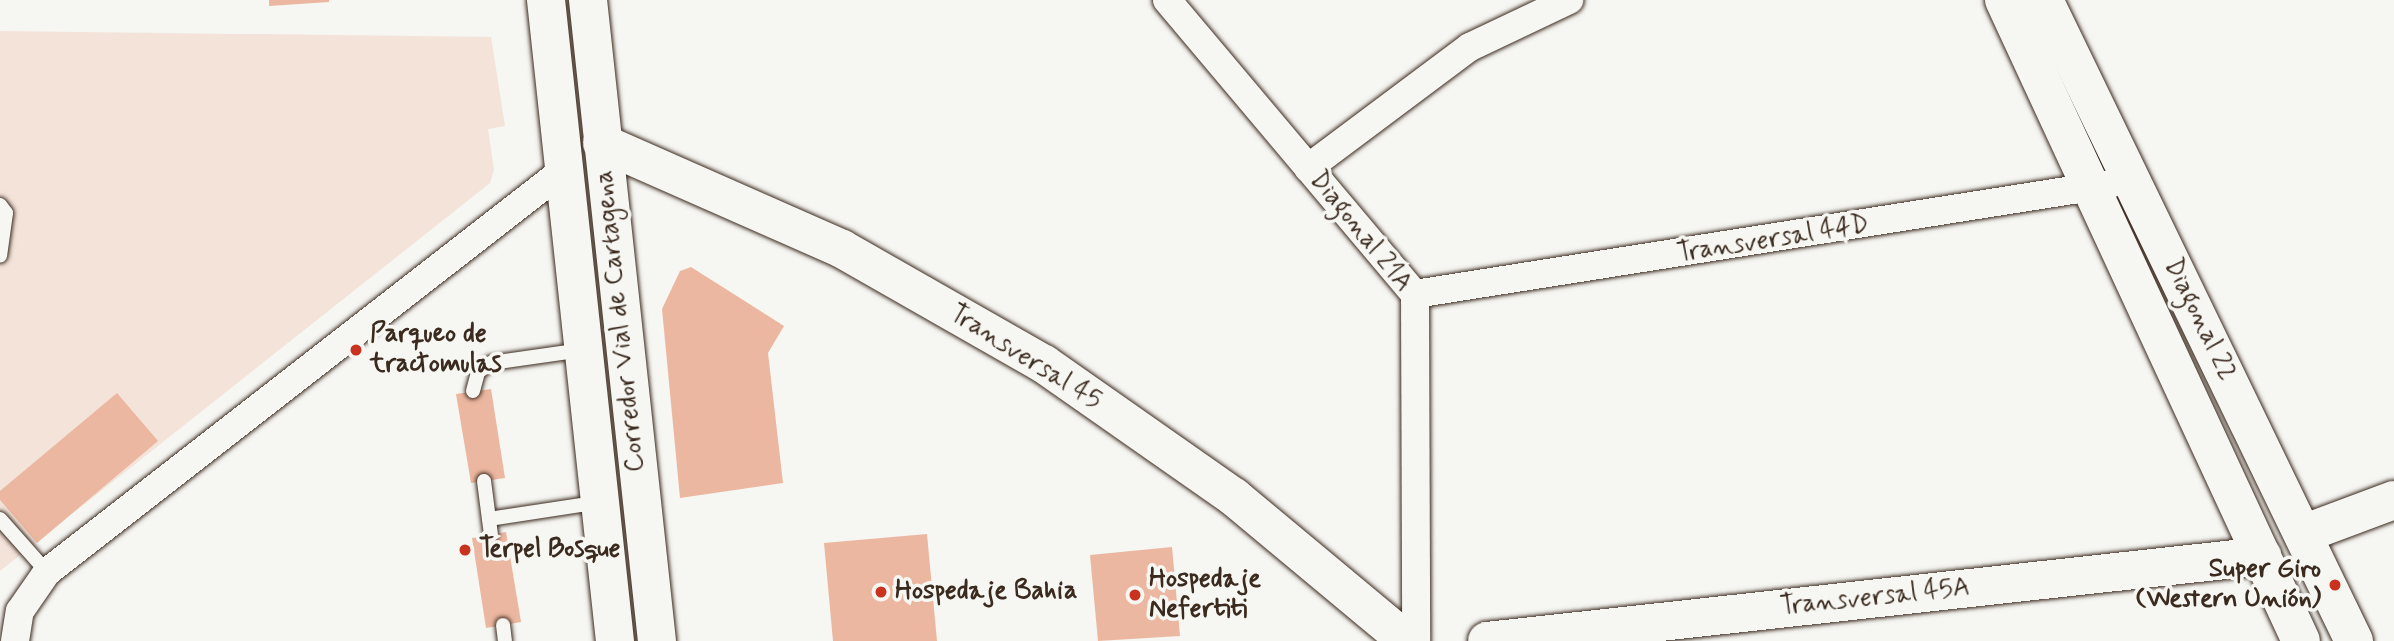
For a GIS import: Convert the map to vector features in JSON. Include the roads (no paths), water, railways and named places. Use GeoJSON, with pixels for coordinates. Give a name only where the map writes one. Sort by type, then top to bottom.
{"type":"FeatureCollection","features":[{"type":"Feature","properties":{"kind":"main road","name":"Corredor Vial de Cartagena"},"geometry":{"type":"LineString","coordinates":[[546,0],[583,350],[657,641]]}},
{"type":"Feature","properties":{"kind":"main road","name":"Corredor Vial de Cartagena"},"geometry":{"type":"LineString","coordinates":[[588,0],[602,143],[620,499],[615,641]]}},
{"type":"Feature","properties":{"kind":"main road","name":"Diagonal 22"},"geometry":{"type":"LineString","coordinates":[[2004,0],[2301,641]]}},
{"type":"Feature","properties":{"kind":"main road","name":"Diagonal 22"},"geometry":{"type":"LineString","coordinates":[[2044,0],[2354,641]]}},
{"type":"Feature","properties":{"kind":"main road","name":"Transversal 45"},"geometry":{"type":"LineString","coordinates":[[602,143],[842,248],[1044,364],[1234,497],[1407,641]]}},
{"type":"Feature","properties":{"kind":"main road"},"geometry":{"type":"LineString","coordinates":[[2303,534],[2394,500]]}},
{"type":"Feature","properties":{"kind":"main road","name":"Transversal 45A"},"geometry":{"type":"LineString","coordinates":[[1487,641],[2262,556]]}},
{"type":"Feature","properties":{"kind":"street","name":"Diagonal 21A"},"geometry":{"type":"LineString","coordinates":[[1167,0],[1415,294],[1416,641]]}},
{"type":"Feature","properties":{"kind":"street"},"geometry":{"type":"LineString","coordinates":[[1308,168],[1470,47],[1569,0]]}},
{"type":"Feature","properties":{"kind":"street"},"geometry":{"type":"LineString","coordinates":[[15,641],[20,611],[47,572],[564,170]]}},
{"type":"Feature","properties":{"kind":"street","name":"Transversal 44D"},"geometry":{"type":"LineString","coordinates":[[1415,294],[2092,192],[2129,176]]}},
{"type":"Feature","properties":{"kind":"lane"},"geometry":{"type":"LineString","coordinates":[[0,205],[6,213],[0,256]]}},
{"type":"Feature","properties":{"kind":"lane"},"geometry":{"type":"LineString","coordinates":[[473,391],[478,372],[491,363],[583,350]]}},
{"type":"Feature","properties":{"kind":"lane"},"geometry":{"type":"LineString","coordinates":[[484,481],[491,535]]}},
{"type":"Feature","properties":{"kind":"lane"},"geometry":{"type":"LineString","coordinates":[[489,519],[620,499]]}},
{"type":"Feature","properties":{"kind":"lane"},"geometry":{"type":"LineString","coordinates":[[0,519],[47,572]]}},
{"type":"Feature","properties":{"kind":"lane"},"geometry":{"type":"LineString","coordinates":[[503,625],[505,641]]}},
{"type":"Feature","properties":{"kind":"place","name":"Parqueo de tractomulas"},"geometry":{"type":"Point","coordinates":[356,350]}},
{"type":"Feature","properties":{"kind":"place","name":"Terpel Bosque"},"geometry":{"type":"Point","coordinates":[465,550]}},
{"type":"Feature","properties":{"kind":"place","name":"Super Giro (Western Unión)"},"geometry":{"type":"Point","coordinates":[2335,585]}},
{"type":"Feature","properties":{"kind":"place","name":"Hospedaje Bahia"},"geometry":{"type":"Point","coordinates":[881,592]}},
{"type":"Feature","properties":{"kind":"place","name":"Hospedaje Nefertiti"},"geometry":{"type":"Point","coordinates":[1135,595]}}]}
